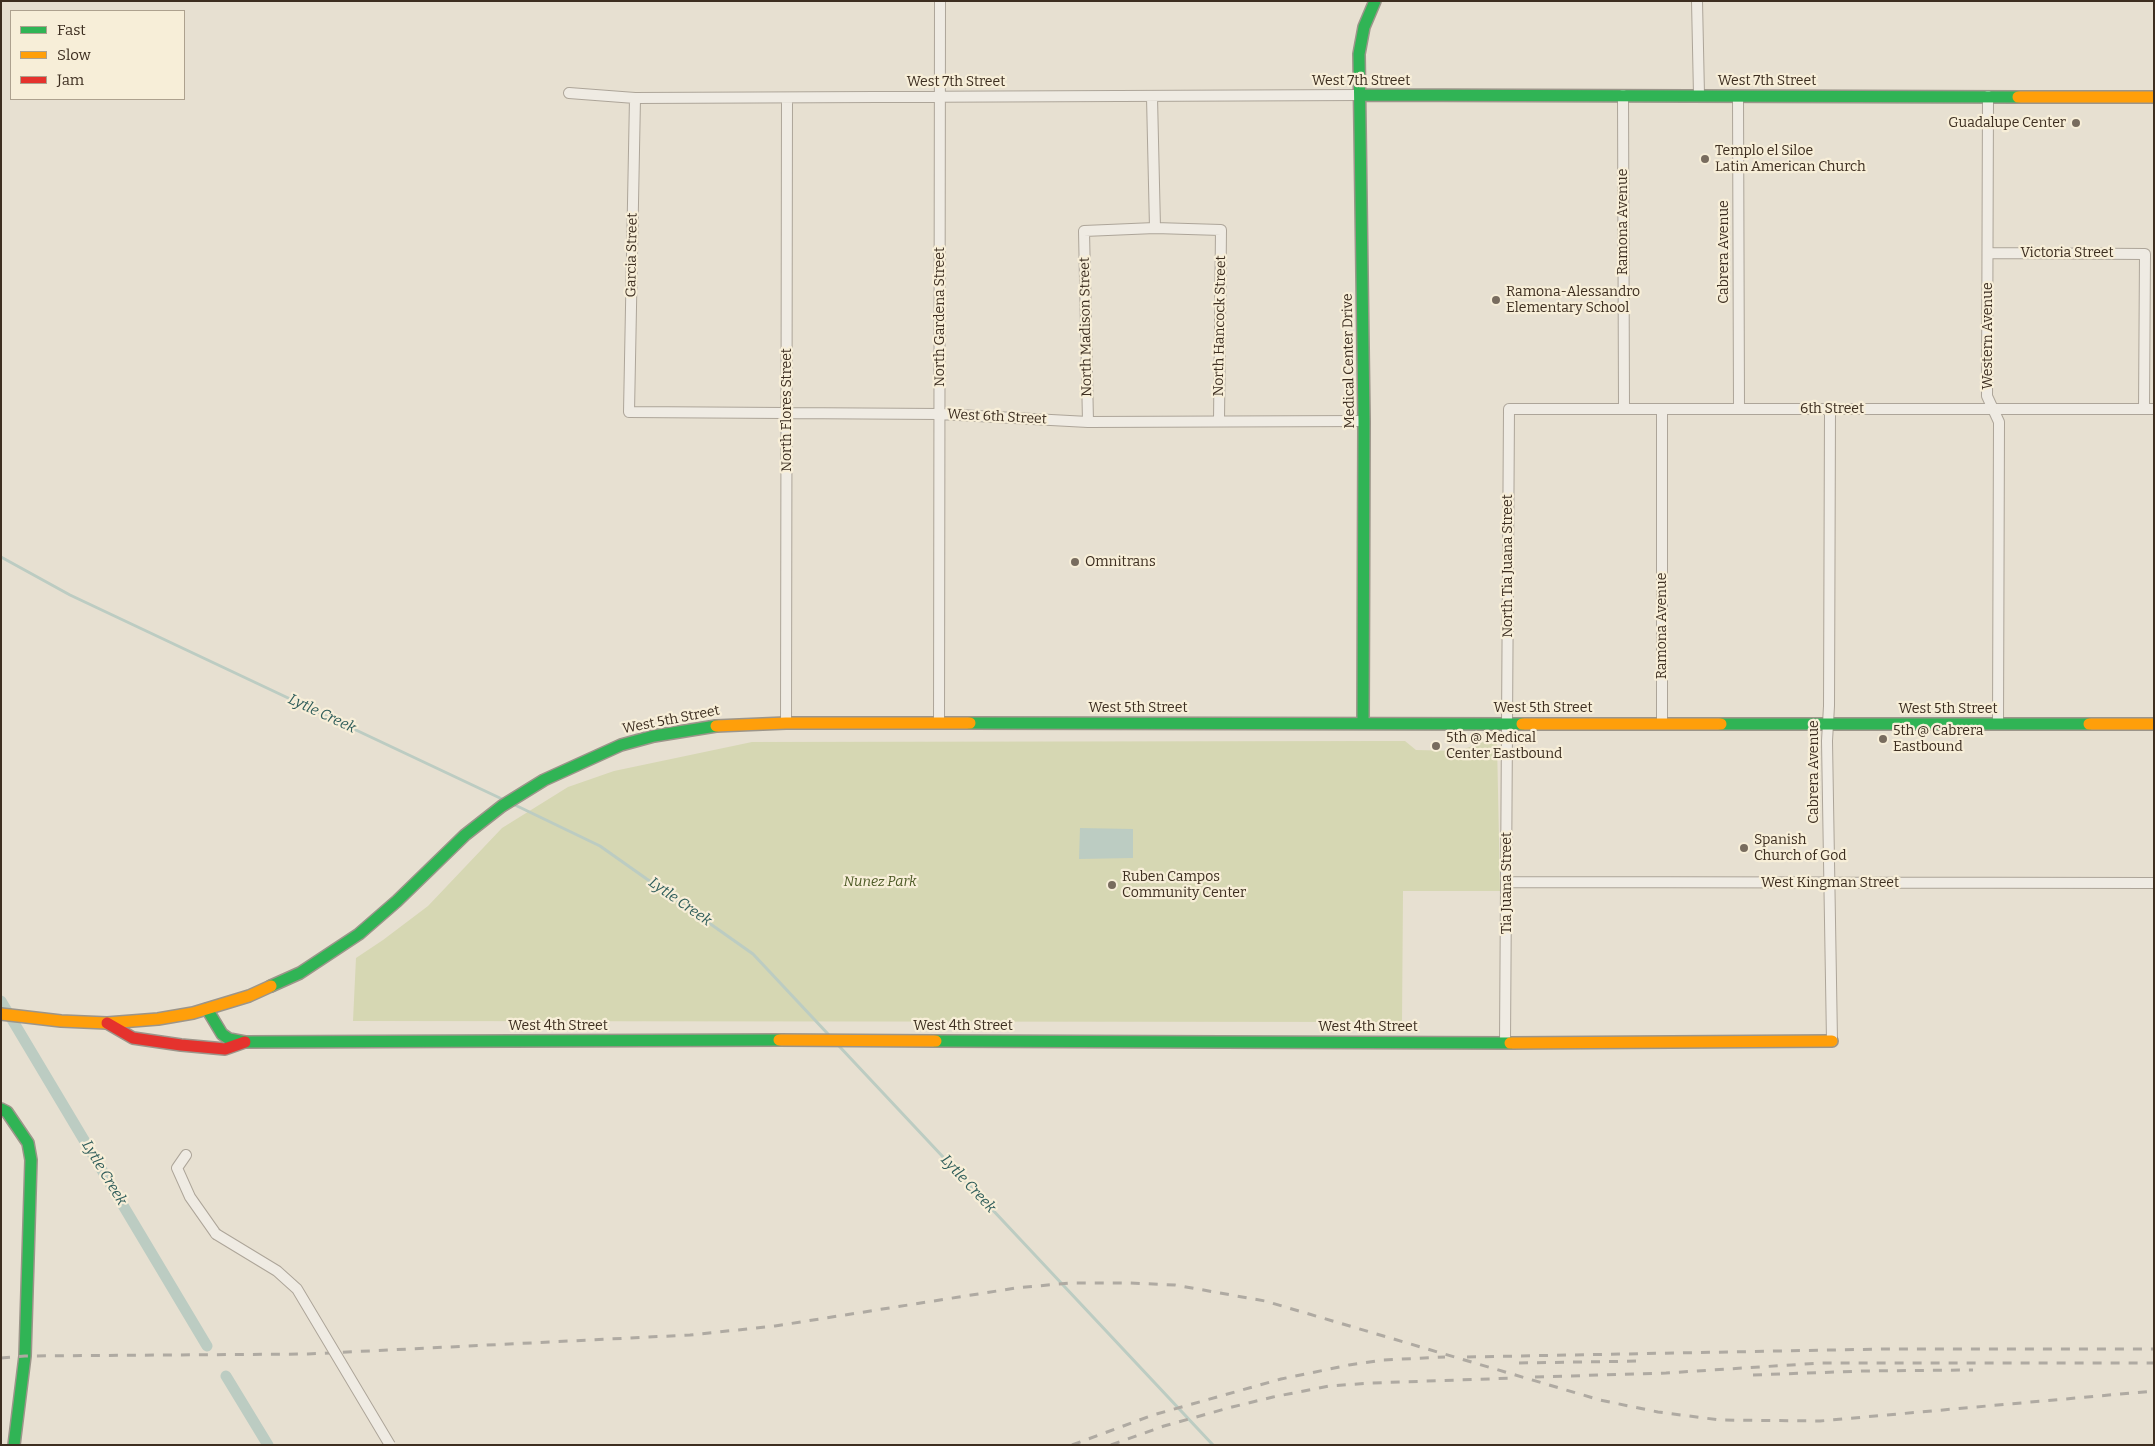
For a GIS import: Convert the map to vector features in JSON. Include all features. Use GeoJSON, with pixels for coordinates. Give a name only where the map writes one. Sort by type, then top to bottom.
{"type":"FeatureCollection","features":[{"type":"Feature","properties":{"kind":"street","name":"North Gardena Street"},"geometry":{"type":"LineString","coordinates":[[939,723],[940,1]]}},
{"type":"Feature","properties":{"kind":"street","name":"Medical Center Drive"},"geometry":{"type":"LineString","coordinates":[[1363,724],[1364,421],[1359,54],[1364,27],[1375,1]]}},
{"type":"Feature","properties":{"kind":"street"},"geometry":{"type":"LineString","coordinates":[[1697,1],[1699,95]]}},
{"type":"Feature","properties":{"kind":"street","name":"West 7th Street"},"geometry":{"type":"LineString","coordinates":[[569,94],[635,98],[1699,95],[2154,97]]}},
{"type":"Feature","properties":{"kind":"street","name":"Ramona Avenue"},"geometry":{"type":"LineString","coordinates":[[1623,96],[1624,409]]}},
{"type":"Feature","properties":{"kind":"street","name":"Cabrera Avenue"},"geometry":{"type":"LineString","coordinates":[[1738,96],[1739,409]]}},
{"type":"Feature","properties":{"kind":"street","name":"Western Avenue"},"geometry":{"type":"LineString","coordinates":[[1988,96],[1987,396],[1999,422],[1998,724]]}},
{"type":"Feature","properties":{"kind":"street"},"geometry":{"type":"LineString","coordinates":[[1152,97],[1155,228]]}},
{"type":"Feature","properties":{"kind":"street","name":"Garcia Street"},"geometry":{"type":"LineString","coordinates":[[629,412],[635,98]]}},
{"type":"Feature","properties":{"kind":"street","name":"North Flores Street"},"geometry":{"type":"LineString","coordinates":[[786,98],[786,723]]}},
{"type":"Feature","properties":{"kind":"street","name":"North Hancock Street"},"geometry":{"type":"LineString","coordinates":[[1155,228],[1221,230],[1219,421]]}},
{"type":"Feature","properties":{"kind":"street","name":"North Madison Street"},"geometry":{"type":"LineString","coordinates":[[1088,422],[1084,232],[1155,228]]}},
{"type":"Feature","properties":{"kind":"street","name":"Victoria Street"},"geometry":{"type":"LineString","coordinates":[[1988,253],[2145,254],[2149,409]]}},
{"type":"Feature","properties":{"kind":"street","name":"6th Street"},"geometry":{"type":"LineString","coordinates":[[1510,409],[2149,409]]}},
{"type":"Feature","properties":{"kind":"street","name":"North Tia Juana Street"},"geometry":{"type":"LineString","coordinates":[[1507,723],[1510,409]]}},
{"type":"Feature","properties":{"kind":"street","name":"Cabrera Avenue"},"geometry":{"type":"LineString","coordinates":[[1680,1043],[1832,1041],[1831,883],[1827,741],[1829,724],[1830,409]]}},
{"type":"Feature","properties":{"kind":"street","name":"Ramona Avenue"},"geometry":{"type":"LineString","coordinates":[[1662,410],[1662,723]]}},
{"type":"Feature","properties":{"kind":"street","name":"West 6th Street"},"geometry":{"type":"LineString","coordinates":[[629,412],[940,414],[1088,422],[1364,421]]}},
{"type":"Feature","properties":{"kind":"street","name":"Tia Juana Street"},"geometry":{"type":"LineString","coordinates":[[1505,1043],[1507,723]]}},
{"type":"Feature","properties":{"kind":"street","name":"West 5th Street"},"geometry":{"type":"LineString","coordinates":[[1,1014],[107,1023],[158,1019],[207,1009],[249,996],[300,973],[359,934],[397,901],[465,835],[502,806],[544,780],[613,749],[654,736],[730,724],[2154,724]]}},
{"type":"Feature","properties":{"kind":"street","name":"West Kingman Street"},"geometry":{"type":"LineString","coordinates":[[1507,882],[2154,883]]}},
{"type":"Feature","properties":{"kind":"street"},"geometry":{"type":"LineString","coordinates":[[207,1009],[222,1034],[229,1039],[246,1042]]}},
{"type":"Feature","properties":{"kind":"street"},"geometry":{"type":"LineString","coordinates":[[107,1023],[133,1038],[162,1042],[225,1049],[246,1042]]}},
{"type":"Feature","properties":{"kind":"street","name":"West 4th Street"},"geometry":{"type":"LineString","coordinates":[[246,1042],[808,1040],[1680,1043]]}},
{"type":"Feature","properties":{"kind":"street"},"geometry":{"type":"LineString","coordinates":[[1,1109],[7,1112],[28,1143],[31,1160],[24,1356],[14,1445]]}},
{"type":"Feature","properties":{"kind":"street"},"geometry":{"type":"LineString","coordinates":[[186,1155],[177,1168],[190,1197],[216,1234],[277,1271],[297,1289],[390,1445]]}},
{"type":"Feature","properties":{"kind":"green space","name":"Nunez Park"},"geometry":{"type":"Polygon","coordinates":[[[1405,741],[1416,750],[1459,751],[1483,742],[1497,742],[1500,891],[1403,891],[1402,1022],[353,1021],[356,958],[428,906],[502,828],[568,787],[614,771],[752,742],[1405,741]]]}},
{"type":"Feature","properties":{"kind":"shaded area"},"geometry":{"type":"Polygon","coordinates":[[[1080,828],[1133,829],[1133,858],[1079,859],[1080,828]]]}},
{"type":"Feature","properties":{"kind":"waterway","name":"Lytle Creek"},"geometry":{"type":"LineString","coordinates":[[1,557],[70,595],[502,799]]}},
{"type":"Feature","properties":{"kind":"waterway","name":"Lytle Creek"},"geometry":{"type":"LineString","coordinates":[[515,805],[600,846],[753,954],[828,1034]]}},
{"type":"Feature","properties":{"kind":"waterway","name":"Lytle Creek"},"geometry":{"type":"LineString","coordinates":[[1,1001],[207,1346]]}},
{"type":"Feature","properties":{"kind":"waterway","name":"Lytle Creek"},"geometry":{"type":"LineString","coordinates":[[839,1046],[1213,1445]]}},
{"type":"Feature","properties":{"kind":"waterway","name":"Lytle Creek"},"geometry":{"type":"LineString","coordinates":[[226,1376],[268,1445]]}},
{"type":"Feature","properties":{"kind":"railway"},"geometry":{"type":"LineString","coordinates":[[1,1358],[25,1356],[308,1354],[690,1335],[775,1326],[1016,1288],[1070,1283],[1130,1283],[1175,1285],[1265,1301],[1600,1400],[1658,1412],[1720,1420],[1820,1421],[2154,1391]]}},
{"type":"Feature","properties":{"kind":"railway"},"geometry":{"type":"LineString","coordinates":[[1467,1357],[1883,1349],[2154,1349]]}},
{"type":"Feature","properties":{"kind":"railway"},"geometry":{"type":"LineString","coordinates":[[1072,1445],[1153,1415],[1281,1379],[1383,1360],[1445,1357]]}},
{"type":"Feature","properties":{"kind":"railway"},"geometry":{"type":"LineString","coordinates":[[1519,1363],[1641,1361]]}},
{"type":"Feature","properties":{"kind":"railway"},"geometry":{"type":"LineString","coordinates":[[1535,1377],[1666,1373],[1821,1363],[2154,1363]]}},
{"type":"Feature","properties":{"kind":"railway"},"geometry":{"type":"LineString","coordinates":[[1753,1375],[1973,1370]]}},
{"type":"Feature","properties":{"kind":"railway"},"geometry":{"type":"LineString","coordinates":[[1111,1445],[1164,1426],[1232,1407],[1329,1386],[1515,1378]]}},
{"type":"Feature","properties":{"kind":"traffic: fast"},"geometry":{"type":"LineString","coordinates":[[1363,723],[1364,421],[1359,54],[1364,27],[1375,1]]}},
{"type":"Feature","properties":{"kind":"traffic: fast"},"geometry":{"type":"LineString","coordinates":[[1361,95],[2018,97]]}},
{"type":"Feature","properties":{"kind":"traffic: fast"},"geometry":{"type":"LineString","coordinates":[[970,723],[1522,724]]}},
{"type":"Feature","properties":{"kind":"traffic: fast"},"geometry":{"type":"LineString","coordinates":[[1721,724],[2089,724]]}},
{"type":"Feature","properties":{"kind":"traffic: fast"},"geometry":{"type":"LineString","coordinates":[[271,986],[300,973],[359,934],[397,901],[465,835],[502,806],[544,780],[621,745],[654,736],[716,726]]}},
{"type":"Feature","properties":{"kind":"traffic: fast"},"geometry":{"type":"LineString","coordinates":[[207,1009],[222,1034],[229,1039],[245,1042],[779,1040]]}},
{"type":"Feature","properties":{"kind":"traffic: fast"},"geometry":{"type":"LineString","coordinates":[[936,1041],[1510,1043]]}},
{"type":"Feature","properties":{"kind":"traffic: fast"},"geometry":{"type":"LineString","coordinates":[[1,1109],[7,1112],[28,1143],[31,1160],[25,1356],[14,1445]]}},
{"type":"Feature","properties":{"kind":"traffic: slow"},"geometry":{"type":"LineString","coordinates":[[2018,97],[2154,97]]}},
{"type":"Feature","properties":{"kind":"traffic: slow"},"geometry":{"type":"LineString","coordinates":[[716,726],[786,723],[970,723]]}},
{"type":"Feature","properties":{"kind":"traffic: slow"},"geometry":{"type":"LineString","coordinates":[[1522,724],[1721,724]]}},
{"type":"Feature","properties":{"kind":"traffic: slow"},"geometry":{"type":"LineString","coordinates":[[2089,724],[2154,724]]}},
{"type":"Feature","properties":{"kind":"traffic: slow"},"geometry":{"type":"LineString","coordinates":[[1,1014],[61,1021],[107,1023],[158,1019],[193,1013],[249,996],[271,986]]}},
{"type":"Feature","properties":{"kind":"traffic: slow"},"geometry":{"type":"LineString","coordinates":[[779,1040],[936,1041]]}},
{"type":"Feature","properties":{"kind":"traffic: slow"},"geometry":{"type":"LineString","coordinates":[[1510,1043],[1832,1041]]}},
{"type":"Feature","properties":{"kind":"traffic: jam"},"geometry":{"type":"LineString","coordinates":[[107,1023],[133,1038],[181,1045],[225,1049],[245,1042]]}},
{"type":"Feature","properties":{"kind":"place","name":"Guadalupe Center"},"geometry":{"type":"Point","coordinates":[2076,123]}},
{"type":"Feature","properties":{"kind":"place","name":"Templo el Siloe Latin American Church"},"geometry":{"type":"Point","coordinates":[1705,159]}},
{"type":"Feature","properties":{"kind":"place","name":"Ramona-Alessandro Elementary School"},"geometry":{"type":"Point","coordinates":[1496,300]}},
{"type":"Feature","properties":{"kind":"place","name":"Omnitrans"},"geometry":{"type":"Point","coordinates":[1075,562]}},
{"type":"Feature","properties":{"kind":"place","name":"5th @ Cabrera Eastbound"},"geometry":{"type":"Point","coordinates":[1883,739]}},
{"type":"Feature","properties":{"kind":"place","name":"5th @ Medical Center Eastbound"},"geometry":{"type":"Point","coordinates":[1436,746]}},
{"type":"Feature","properties":{"kind":"place","name":"Spanish Church of God"},"geometry":{"type":"Point","coordinates":[1744,848]}},
{"type":"Feature","properties":{"kind":"place","name":"Ruben Campos Community Center"},"geometry":{"type":"Point","coordinates":[1112,885]}}]}
